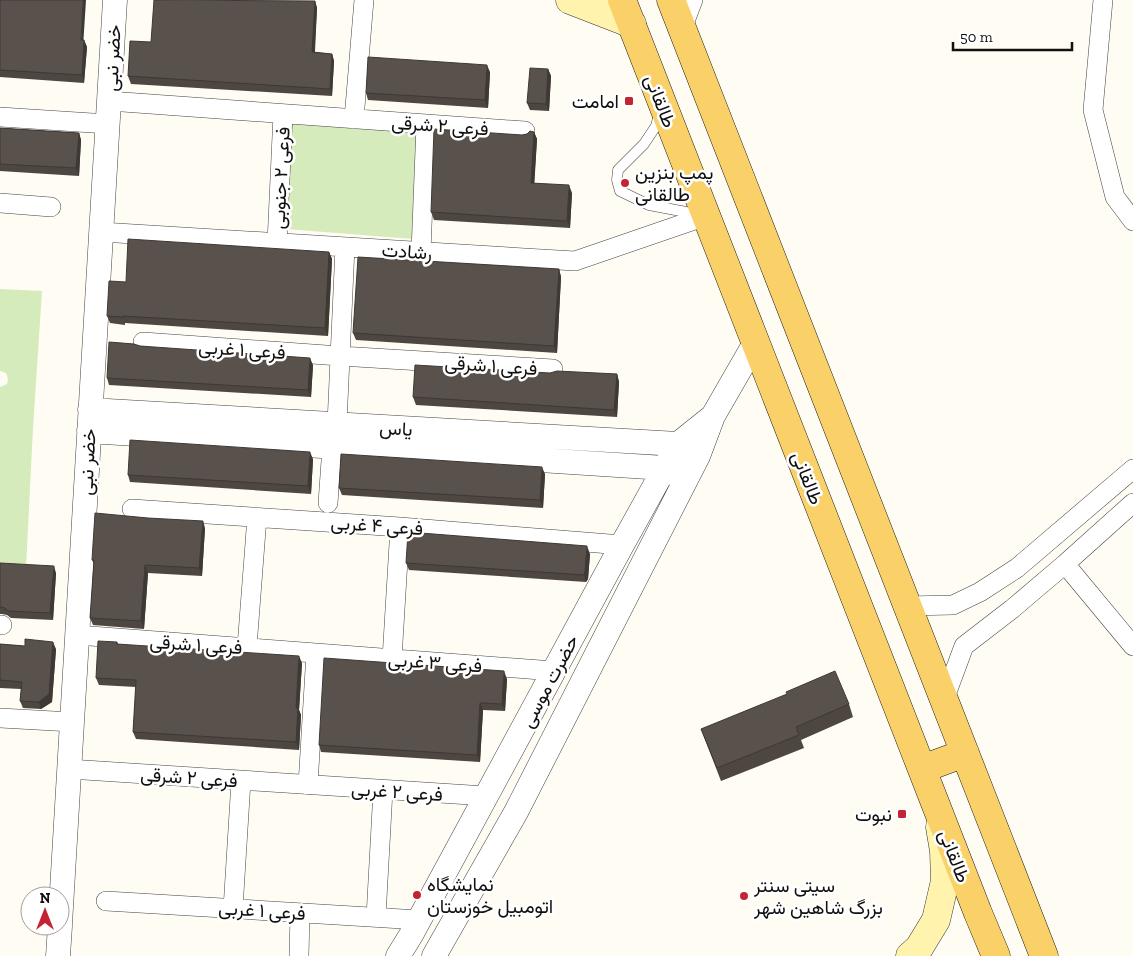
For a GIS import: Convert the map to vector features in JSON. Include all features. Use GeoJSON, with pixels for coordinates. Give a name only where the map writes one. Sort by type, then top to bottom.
{"type":"FeatureCollection","features":[{"type":"Feature","properties":{"kind":"main road"},"geometry":{"type":"LineString","coordinates":[[570,0],[627,12]]}},
{"type":"Feature","properties":{"kind":"main road"},"geometry":{"type":"LineString","coordinates":[[671,0],[1044,956]]}},
{"type":"Feature","properties":{"kind":"main road","name":"طالقانی"},"geometry":{"type":"LineString","coordinates":[[627,12],[996,956]]}},
{"type":"Feature","properties":{"kind":"main road"},"geometry":{"type":"LineString","coordinates":[[922,769],[965,753]]}},
{"type":"Feature","properties":{"kind":"main road"},"geometry":{"type":"LineString","coordinates":[[910,956],[919,948],[936,920],[945,881],[944,851],[937,808]]}},
{"type":"Feature","properties":{"kind":"street","name":"خضر نبی"},"geometry":{"type":"LineString","coordinates":[[62,886],[115,0]]}},
{"type":"Feature","properties":{"kind":"street"},"geometry":{"type":"LineString","coordinates":[[354,119],[364,0]]}},
{"type":"Feature","properties":{"kind":"street"},"geometry":{"type":"LineString","coordinates":[[682,29],[693,0]]}},
{"type":"Feature","properties":{"kind":"street"},"geometry":{"type":"LineString","coordinates":[[1103,0],[1093,110],[1115,197],[1133,222]]}},
{"type":"Feature","properties":{"kind":"street","name":"فرعی ۲ شرقی"},"geometry":{"type":"LineString","coordinates":[[108,113],[283,114],[525,131]]}},
{"type":"Feature","properties":{"kind":"street"},"geometry":{"type":"LineString","coordinates":[[0,117],[108,113]]}},
{"type":"Feature","properties":{"kind":"street","name":"فرعی ۲ جنوبی"},"geometry":{"type":"LineString","coordinates":[[277,243],[283,114]]}},
{"type":"Feature","properties":{"kind":"street"},"geometry":{"type":"LineString","coordinates":[[421,252],[426,124]]}},
{"type":"Feature","properties":{"kind":"street"},"geometry":{"type":"LineString","coordinates":[[0,203],[51,207]]}},
{"type":"Feature","properties":{"kind":"street","name":"رشادت"},"geometry":{"type":"LineString","coordinates":[[101,232],[575,261],[706,216]]}},
{"type":"Feature","properties":{"kind":"street"},"geometry":{"type":"LineString","coordinates":[[337,424],[345,247]]}},
{"type":"Feature","properties":{"kind":"street","name":"فرعی ۱ غربی"},"geometry":{"type":"LineString","coordinates":[[143,342],[340,356]]}},
{"type":"Feature","properties":{"kind":"street","name":"حضرت موسی"},"geometry":{"type":"LineString","coordinates":[[434,956],[516,812],[698,456],[713,416],[755,343]]}},
{"type":"Feature","properties":{"kind":"street","name":"فرعی ۱ شرقی"},"geometry":{"type":"LineString","coordinates":[[340,356],[553,369]]}},
{"type":"Feature","properties":{"kind":"street","name":"حضرت موسی"},"geometry":{"type":"LineString","coordinates":[[398,956],[678,444],[713,416]]}},
{"type":"Feature","properties":{"kind":"street","name":"یاس"},"geometry":{"type":"LineString","coordinates":[[90,420],[337,424],[678,444],[698,456]]}},
{"type":"Feature","properties":{"kind":"street","name":"یاس"},"geometry":{"type":"LineString","coordinates":[[90,420],[332,447],[664,468],[686,479]]}},
{"type":"Feature","properties":{"kind":"street"},"geometry":{"type":"LineString","coordinates":[[328,503],[332,447]]}},
{"type":"Feature","properties":{"kind":"street"},"geometry":{"type":"LineString","coordinates":[[907,606],[953,604],[980,592],[1016,568],[1133,469]]}},
{"type":"Feature","properties":{"kind":"street"},"geometry":{"type":"LineString","coordinates":[[944,700],[964,646],[1012,609],[1133,503]]}},
{"type":"Feature","properties":{"kind":"street","name":"فرعی ۴ غربی"},"geometry":{"type":"LineString","coordinates":[[132,509],[400,527],[622,545]]}},
{"type":"Feature","properties":{"kind":"street"},"geometry":{"type":"LineString","coordinates":[[247,648],[258,517]]}},
{"type":"Feature","properties":{"kind":"street"},"geometry":{"type":"LineString","coordinates":[[392,659],[400,527]]}},
{"type":"Feature","properties":{"kind":"street"},"geometry":{"type":"LineString","coordinates":[[1065,564],[1133,646]]}},
{"type":"Feature","properties":{"kind":"street","name":"فرعی ۱ شرقی"},"geometry":{"type":"LineString","coordinates":[[77,635],[316,653]]}},
{"type":"Feature","properties":{"kind":"street"},"geometry":{"type":"LineString","coordinates":[[308,785],[316,653]]}},
{"type":"Feature","properties":{"kind":"street","name":"فرعی ۳ غربی"},"geometry":{"type":"LineString","coordinates":[[316,653],[554,671]]}},
{"type":"Feature","properties":{"kind":"street"},"geometry":{"type":"LineString","coordinates":[[0,718],[72,722]]}},
{"type":"Feature","properties":{"kind":"street","name":"فرعی ۲ شرقی"},"geometry":{"type":"LineString","coordinates":[[69,770],[308,785]]}},
{"type":"Feature","properties":{"kind":"street"},"geometry":{"type":"LineString","coordinates":[[233,908],[241,780]]}},
{"type":"Feature","properties":{"kind":"street","name":"فرعی ۲ غربی"},"geometry":{"type":"LineString","coordinates":[[308,785],[486,796]]}},
{"type":"Feature","properties":{"kind":"street"},"geometry":{"type":"LineString","coordinates":[[376,917],[383,790]]}},
{"type":"Feature","properties":{"kind":"street","name":"فرعی ۱ غربی"},"geometry":{"type":"LineString","coordinates":[[106,901],[419,920]]}},
{"type":"Feature","properties":{"kind":"street"},"geometry":{"type":"LineString","coordinates":[[299,956],[300,913]]}},
{"type":"Feature","properties":{"kind":"street","name":"خضر نبی"},"geometry":{"type":"LineString","coordinates":[[58,956],[59,936]]}},
{"type":"Feature","properties":{"kind":"lane"},"geometry":{"type":"LineString","coordinates":[[662,104],[656,126],[644,144],[618,170],[617,180],[620,191],[649,205],[706,216]]}},
{"type":"Feature","properties":{"kind":"green space"},"geometry":{"type":"Polygon","coordinates":[[[292,122],[420,131],[413,239],[286,229],[292,122]]]}},
{"type":"Feature","properties":{"kind":"green space"},"geometry":{"type":"Polygon","coordinates":[[[0,289],[42,291],[26,568],[0,567],[0,387],[7,384],[8,379],[6,373],[0,371],[0,289]]]}},
{"type":"Feature","properties":{"kind":"building"},"geometry":{"type":"Polygon","coordinates":[[[0,0],[83,0],[81,40],[84,40],[82,75],[0,70],[0,0]]]}},
{"type":"Feature","properties":{"kind":"building"},"geometry":{"type":"Polygon","coordinates":[[[154,0],[315,1],[312,52],[332,54],[330,89],[128,76],[130,41],[151,42],[154,0]]]}},
{"type":"Feature","properties":{"kind":"building"},"geometry":{"type":"Polygon","coordinates":[[[368,57],[487,65],[485,100],[366,93],[368,57]]]}},
{"type":"Feature","properties":{"kind":"building"},"geometry":{"type":"Polygon","coordinates":[[[530,68],[548,69],[546,104],[527,103],[530,68]]]}},
{"type":"Feature","properties":{"kind":"building"},"geometry":{"type":"Polygon","coordinates":[[[0,128],[79,133],[76,168],[0,164],[0,128]]]}},
{"type":"Feature","properties":{"kind":"building"},"geometry":{"type":"Polygon","coordinates":[[[434,129],[522,135],[530,131],[534,132],[531,183],[569,185],[567,221],[431,212],[434,129]]]}},
{"type":"Feature","properties":{"kind":"building"},"geometry":{"type":"Polygon","coordinates":[[[128,239],[329,252],[325,328],[107,316],[109,281],[126,282],[128,239]]]}},
{"type":"Feature","properties":{"kind":"building"},"geometry":{"type":"Polygon","coordinates":[[[358,257],[559,269],[554,346],[353,333],[358,257]]]}},
{"type":"Feature","properties":{"kind":"building"},"geometry":{"type":"Polygon","coordinates":[[[109,342],[140,346],[310,358],[308,390],[107,378],[109,342]]]}},
{"type":"Feature","properties":{"kind":"building"},"geometry":{"type":"Polygon","coordinates":[[[415,365],[550,373],[557,371],[617,374],[614,410],[413,397],[415,365]]]}},
{"type":"Feature","properties":{"kind":"building"},"geometry":{"type":"Polygon","coordinates":[[[130,440],[310,452],[308,486],[128,475],[130,440]]]}},
{"type":"Feature","properties":{"kind":"building"},"geometry":{"type":"Polygon","coordinates":[[[341,454],[542,467],[540,500],[339,488],[341,454]]]}},
{"type":"Feature","properties":{"kind":"building"},"geometry":{"type":"Polygon","coordinates":[[[95,513],[203,521],[199,568],[145,565],[141,621],[90,618],[95,513]]]}},
{"type":"Feature","properties":{"kind":"building"},"geometry":{"type":"Polygon","coordinates":[[[408,532],[587,546],[585,571],[584,575],[406,563],[408,532]]]}},
{"type":"Feature","properties":{"kind":"building"},"geometry":{"type":"Polygon","coordinates":[[[0,563],[54,566],[50,613],[8,611],[0,607],[0,563]]]}},
{"type":"Feature","properties":{"kind":"building"},"geometry":{"type":"Polygon","coordinates":[[[25,639],[53,642],[49,694],[39,702],[20,701],[22,682],[0,680],[0,644],[25,646],[25,639]]]}},
{"type":"Feature","properties":{"kind":"building"},"geometry":{"type":"Polygon","coordinates":[[[98,641],[117,642],[117,644],[299,656],[296,742],[133,732],[136,680],[96,678],[98,641]]]}},
{"type":"Feature","properties":{"kind":"building"},"geometry":{"type":"Polygon","coordinates":[[[324,658],[504,671],[502,704],[480,703],[477,755],[319,745],[324,658]]]}},
{"type":"Feature","properties":{"kind":"building"},"geometry":{"type":"Polygon","coordinates":[[[835,671],[849,704],[796,727],[799,735],[717,768],[701,729],[787,694],[786,692],[835,671]]]}},
{"type":"Feature","properties":{"kind":"place","name":"امامت"},"geometry":{"type":"Point","coordinates":[629,101]}},
{"type":"Feature","properties":{"kind":"place","name":"پمپ بنزین طالقانی"},"geometry":{"type":"Point","coordinates":[625,183]}},
{"type":"Feature","properties":{"kind":"place","name":"نبوت"},"geometry":{"type":"Point","coordinates":[902,814]}},
{"type":"Feature","properties":{"kind":"place","name":"نمایشگاه اتومبیل خوزستان"},"geometry":{"type":"Point","coordinates":[417,895]}},
{"type":"Feature","properties":{"kind":"place","name":"سیتی سنتر بزرگ شاهین شهر"},"geometry":{"type":"Point","coordinates":[744,896]}}]}
